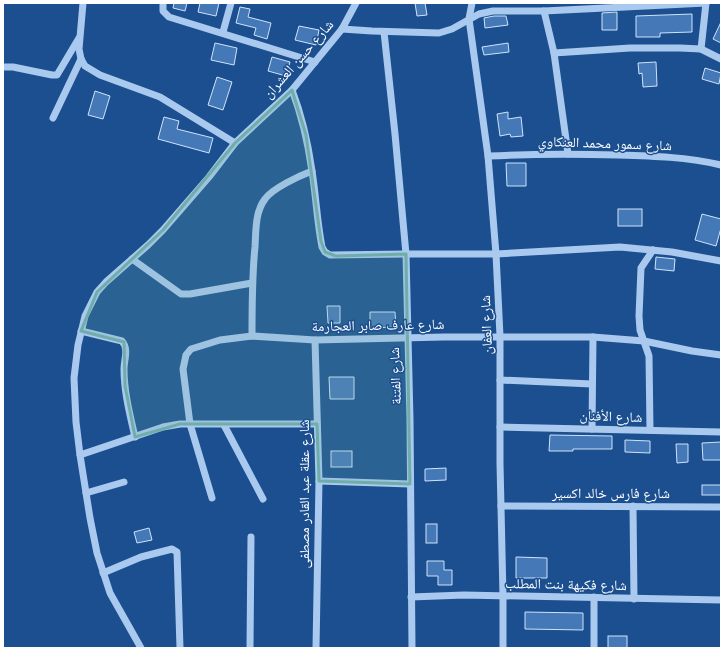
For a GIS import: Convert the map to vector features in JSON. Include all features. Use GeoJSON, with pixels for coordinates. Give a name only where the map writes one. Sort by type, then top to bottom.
{"type":"FeatureCollection","features":[{"type":"Feature","properties":{"kind":"street"},"geometry":{"type":"LineString","coordinates":[[83,3],[79,49],[81,59],[85,66],[95,73],[160,97],[236,143]]}},
{"type":"Feature","properties":{"kind":"street"},"geometry":{"type":"LineString","coordinates":[[163,3],[163,11],[168,17],[222,32],[314,62]]}},
{"type":"Feature","properties":{"kind":"street"},"geometry":{"type":"LineString","coordinates":[[222,32],[231,3]]}},
{"type":"Feature","properties":{"kind":"street","name":"شارع حسن العشران"},"geometry":{"type":"LineString","coordinates":[[141,648],[110,593],[103,573],[93,532],[86,493],[76,422],[74,378],[78,345],[85,316],[97,292],[106,282],[148,245],[178,214],[236,143],[292,90],[342,29],[356,3]]}},
{"type":"Feature","properties":{"kind":"street","name":"شارع العفان"},"geometry":{"type":"LineString","coordinates":[[472,3],[469,19],[488,156],[496,254],[500,336],[503,648]]}},
{"type":"Feature","properties":{"kind":"street"},"geometry":{"type":"LineString","coordinates":[[342,29],[384,32],[439,33],[452,29],[479,14],[493,11],[544,11],[706,3],[701,49]]}},
{"type":"Feature","properties":{"kind":"street"},"geometry":{"type":"LineString","coordinates":[[544,11],[554,53],[568,154]]}},
{"type":"Feature","properties":{"kind":"street","name":"شارع الفتنة"},"geometry":{"type":"LineString","coordinates":[[384,32],[406,254],[412,648]]}},
{"type":"Feature","properties":{"kind":"street"},"geometry":{"type":"LineString","coordinates":[[3,67],[13,67],[57,75],[80,36]]}},
{"type":"Feature","properties":{"kind":"street"},"geometry":{"type":"LineString","coordinates":[[554,53],[653,47],[701,49],[721,59]]}},
{"type":"Feature","properties":{"kind":"street"},"geometry":{"type":"LineString","coordinates":[[53,118],[81,59]]}},
{"type":"Feature","properties":{"kind":"street"},"geometry":{"type":"LineString","coordinates":[[292,90],[303,121],[312,171],[322,247],[325,252],[330,255],[496,254],[612,247],[653,250],[721,261]]}},
{"type":"Feature","properties":{"kind":"street","name":"شارع سمور محمد العنكاوي"},"geometry":{"type":"LineString","coordinates":[[488,156],[568,154],[702,160],[721,165]]}},
{"type":"Feature","properties":{"kind":"street"},"geometry":{"type":"LineString","coordinates":[[252,336],[252,283],[257,221],[261,206],[271,193],[298,177],[312,171]]}},
{"type":"Feature","properties":{"kind":"street"},"geometry":{"type":"LineString","coordinates":[[650,430],[649,361],[639,325],[641,268],[653,250]]}},
{"type":"Feature","properties":{"kind":"street"},"geometry":{"type":"LineString","coordinates":[[132,259],[181,294],[252,283]]}},
{"type":"Feature","properties":{"kind":"street"},"geometry":{"type":"LineString","coordinates":[[81,331],[122,341],[125,344],[125,386],[135,437]]}},
{"type":"Feature","properties":{"kind":"street","name":"شارع عارف صابر العجارمة"},"geometry":{"type":"LineString","coordinates":[[212,498],[190,424],[184,363],[188,352],[212,342],[252,336],[314,340],[500,336],[593,337],[644,341],[692,351],[721,355]]}},
{"type":"Feature","properties":{"kind":"street"},"geometry":{"type":"LineString","coordinates":[[592,429],[593,337]]}},
{"type":"Feature","properties":{"kind":"street","name":"شارع عقلة عبد القادر مصطفى"},"geometry":{"type":"LineString","coordinates":[[314,340],[319,480],[316,648]]}},
{"type":"Feature","properties":{"kind":"street"},"geometry":{"type":"LineString","coordinates":[[500,380],[592,384]]}},
{"type":"Feature","properties":{"kind":"street"},"geometry":{"type":"LineString","coordinates":[[80,455],[167,426],[190,424],[317,424]]}},
{"type":"Feature","properties":{"kind":"street"},"geometry":{"type":"LineString","coordinates":[[224,425],[263,499]]}},
{"type":"Feature","properties":{"kind":"street","name":"شارع الأفنان"},"geometry":{"type":"LineString","coordinates":[[500,427],[721,432]]}},
{"type":"Feature","properties":{"kind":"street"},"geometry":{"type":"LineString","coordinates":[[319,480],[410,484]]}},
{"type":"Feature","properties":{"kind":"street"},"geometry":{"type":"LineString","coordinates":[[86,493],[124,482]]}},
{"type":"Feature","properties":{"kind":"street","name":"شارع فارس خالد اكسير"},"geometry":{"type":"LineString","coordinates":[[501,506],[721,507]]}},
{"type":"Feature","properties":{"kind":"street"},"geometry":{"type":"LineString","coordinates":[[633,506],[634,599]]}},
{"type":"Feature","properties":{"kind":"street"},"geometry":{"type":"LineString","coordinates":[[250,648],[251,538]]}},
{"type":"Feature","properties":{"kind":"street"},"geometry":{"type":"LineString","coordinates":[[103,573],[141,556],[172,550],[177,552],[180,648]]}},
{"type":"Feature","properties":{"kind":"street","name":"شارع فكيهة بنت المطلب"},"geometry":{"type":"LineString","coordinates":[[411,597],[464,595],[721,600]]}},
{"type":"Feature","properties":{"kind":"street"},"geometry":{"type":"LineString","coordinates":[[594,597],[594,648]]}},
{"type":"Feature","properties":{"kind":"highlighted area"},"geometry":{"type":"Polygon","coordinates":[[[292,90],[306,135],[321,241],[325,252],[336,256],[406,254],[410,484],[319,481],[317,424],[180,424],[135,437],[125,386],[124,342],[81,331],[97,292],[163,230],[235,143],[292,90]]]}},
{"type":"Feature","properties":{"kind":"building"},"geometry":{"type":"Polygon","coordinates":[[[174,3],[187,3],[185,11],[173,8],[174,3]]]}},
{"type":"Feature","properties":{"kind":"building"},"geometry":{"type":"Polygon","coordinates":[[[200,3],[219,3],[216,16],[198,12],[200,3]]]}},
{"type":"Feature","properties":{"kind":"building"},"geometry":{"type":"Polygon","coordinates":[[[415,3],[425,3],[427,15],[417,16],[415,3]]]}},
{"type":"Feature","properties":{"kind":"building"},"geometry":{"type":"Polygon","coordinates":[[[240,7],[250,9],[248,17],[271,23],[267,39],[254,35],[256,28],[236,23],[240,7]]]}},
{"type":"Feature","properties":{"kind":"building"},"geometry":{"type":"Polygon","coordinates":[[[617,12],[617,30],[602,30],[602,13],[617,12]]]}},
{"type":"Feature","properties":{"kind":"building"},"geometry":{"type":"Polygon","coordinates":[[[692,14],[692,32],[660,33],[660,37],[636,37],[636,16],[692,14]]]}},
{"type":"Feature","properties":{"kind":"building"},"geometry":{"type":"Polygon","coordinates":[[[506,16],[508,25],[485,28],[484,18],[506,16]]]}},
{"type":"Feature","properties":{"kind":"building"},"geometry":{"type":"Polygon","coordinates":[[[721,22],[721,43],[713,39],[721,22]]]}},
{"type":"Feature","properties":{"kind":"building"},"geometry":{"type":"Polygon","coordinates":[[[299,26],[319,30],[316,45],[295,40],[299,26]]]}},
{"type":"Feature","properties":{"kind":"building"},"geometry":{"type":"Polygon","coordinates":[[[215,43],[237,48],[234,65],[211,60],[215,43]]]}},
{"type":"Feature","properties":{"kind":"building"},"geometry":{"type":"Polygon","coordinates":[[[508,43],[509,52],[484,55],[482,47],[508,43]]]}},
{"type":"Feature","properties":{"kind":"building"},"geometry":{"type":"Polygon","coordinates":[[[272,57],[290,62],[286,76],[268,71],[272,57]]]}},
{"type":"Feature","properties":{"kind":"building"},"geometry":{"type":"Polygon","coordinates":[[[656,62],[657,86],[643,87],[642,73],[639,74],[638,63],[656,62]]]}},
{"type":"Feature","properties":{"kind":"building"},"geometry":{"type":"Polygon","coordinates":[[[705,68],[721,73],[719,84],[702,79],[705,68]]]}},
{"type":"Feature","properties":{"kind":"building"},"geometry":{"type":"Polygon","coordinates":[[[217,77],[232,82],[223,110],[208,105],[217,77]]]}},
{"type":"Feature","properties":{"kind":"building"},"geometry":{"type":"Polygon","coordinates":[[[95,91],[110,96],[103,119],[88,115],[95,91]]]}},
{"type":"Feature","properties":{"kind":"building"},"geometry":{"type":"Polygon","coordinates":[[[508,112],[508,119],[521,117],[523,136],[511,137],[510,134],[500,136],[497,114],[508,112]]]}},
{"type":"Feature","properties":{"kind":"building"},"geometry":{"type":"Polygon","coordinates":[[[164,117],[179,121],[177,129],[213,138],[209,153],[158,139],[164,117]]]}},
{"type":"Feature","properties":{"kind":"building"},"geometry":{"type":"Polygon","coordinates":[[[506,163],[526,163],[526,186],[507,186],[506,163]]]}},
{"type":"Feature","properties":{"kind":"building"},"geometry":{"type":"Polygon","coordinates":[[[618,209],[642,209],[642,226],[618,226],[618,209]]]}},
{"type":"Feature","properties":{"kind":"building"},"geometry":{"type":"Polygon","coordinates":[[[702,214],[721,219],[721,228],[716,246],[695,240],[702,214]]]}},
{"type":"Feature","properties":{"kind":"building"},"geometry":{"type":"Polygon","coordinates":[[[656,257],[675,259],[674,271],[655,269],[656,257]]]}},
{"type":"Feature","properties":{"kind":"building"},"geometry":{"type":"Polygon","coordinates":[[[327,306],[340,306],[340,323],[328,323],[327,306]]]}},
{"type":"Feature","properties":{"kind":"building"},"geometry":{"type":"Polygon","coordinates":[[[370,312],[395,312],[396,327],[370,328],[370,312]]]}},
{"type":"Feature","properties":{"kind":"building"},"geometry":{"type":"Polygon","coordinates":[[[329,377],[354,377],[354,399],[330,399],[329,377]]]}},
{"type":"Feature","properties":{"kind":"building"},"geometry":{"type":"Polygon","coordinates":[[[550,435],[612,436],[612,449],[573,449],[573,451],[549,451],[550,435]]]}},
{"type":"Feature","properties":{"kind":"building"},"geometry":{"type":"Polygon","coordinates":[[[625,440],[650,441],[650,453],[625,452],[625,440]]]}},
{"type":"Feature","properties":{"kind":"building"},"geometry":{"type":"Polygon","coordinates":[[[721,442],[721,460],[703,460],[702,443],[721,442]]]}},
{"type":"Feature","properties":{"kind":"building"},"geometry":{"type":"Polygon","coordinates":[[[676,444],[688,444],[688,462],[677,463],[676,444]]]}},
{"type":"Feature","properties":{"kind":"building"},"geometry":{"type":"Polygon","coordinates":[[[331,451],[352,451],[352,467],[331,467],[331,451]]]}},
{"type":"Feature","properties":{"kind":"building"},"geometry":{"type":"Polygon","coordinates":[[[446,468],[446,480],[425,481],[425,469],[446,468]]]}},
{"type":"Feature","properties":{"kind":"building"},"geometry":{"type":"Polygon","coordinates":[[[702,485],[721,485],[721,495],[702,495],[702,485]]]}},
{"type":"Feature","properties":{"kind":"building"},"geometry":{"type":"Polygon","coordinates":[[[426,524],[437,524],[437,543],[426,543],[426,524]]]}},
{"type":"Feature","properties":{"kind":"building"},"geometry":{"type":"Polygon","coordinates":[[[149,528],[152,540],[137,543],[134,532],[149,528]]]}},
{"type":"Feature","properties":{"kind":"building"},"geometry":{"type":"Polygon","coordinates":[[[516,557],[547,558],[547,578],[516,578],[516,557]]]}},
{"type":"Feature","properties":{"kind":"building"},"geometry":{"type":"Polygon","coordinates":[[[427,561],[444,561],[444,570],[452,570],[452,585],[438,585],[438,576],[427,576],[427,561]]]}},
{"type":"Feature","properties":{"kind":"building"},"geometry":{"type":"Polygon","coordinates":[[[525,612],[583,613],[583,630],[525,629],[525,612]]]}},
{"type":"Feature","properties":{"kind":"building"},"geometry":{"type":"Polygon","coordinates":[[[608,636],[627,636],[627,648],[608,648],[608,636]]]}}]}
